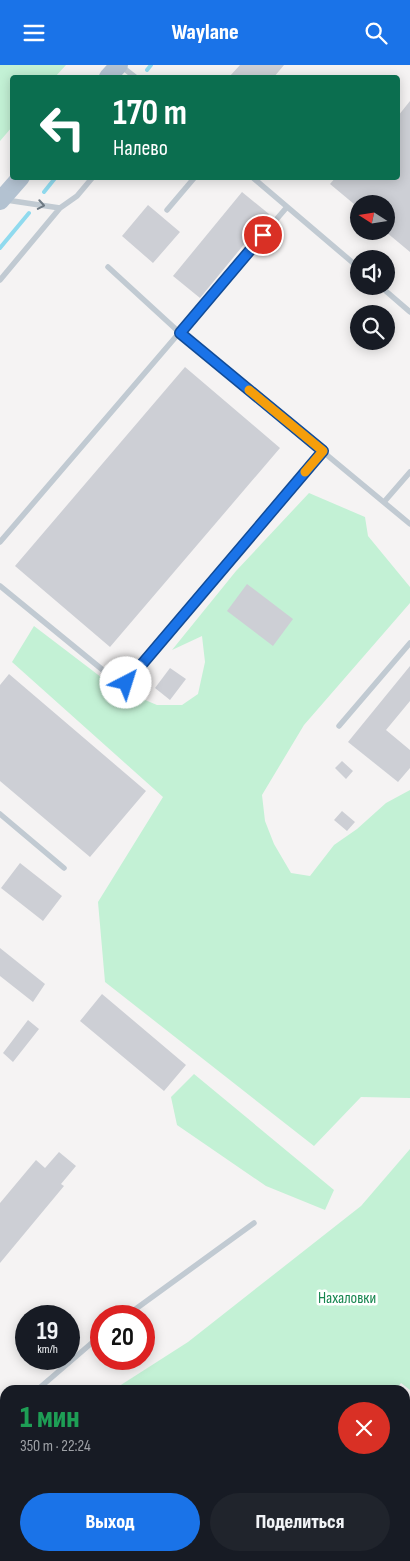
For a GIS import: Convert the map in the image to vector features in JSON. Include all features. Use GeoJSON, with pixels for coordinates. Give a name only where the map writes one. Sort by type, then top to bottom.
{"type":"FeatureCollection","features":[{"type":"Feature","properties":{"kind":"main road"},"geometry":{"type":"LineString","coordinates":[[110,75],[119,65]]}},
{"type":"Feature","properties":{"kind":"main road"},"geometry":{"type":"LineString","coordinates":[[1,200],[18,180]]}},
{"type":"Feature","properties":{"kind":"lane"},"geometry":{"type":"LineString","coordinates":[[119,65],[133,75]]}},
{"type":"Feature","properties":{"kind":"lane"},"geometry":{"type":"LineString","coordinates":[[0,281],[60,208],[77,196],[90,180]]}},
{"type":"Feature","properties":{"kind":"lane"},"geometry":{"type":"LineString","coordinates":[[166,210],[192,180]]}},
{"type":"Feature","properties":{"kind":"lane"},"geometry":{"type":"LineString","coordinates":[[256,180],[350,260]]}},
{"type":"Feature","properties":{"kind":"lane"},"geometry":{"type":"LineString","coordinates":[[1,200],[60,208]]}},
{"type":"Feature","properties":{"kind":"lane"},"geometry":{"type":"LineString","coordinates":[[0,542],[287,207]]}},
{"type":"Feature","properties":{"kind":"lane"},"geometry":{"type":"LineString","coordinates":[[108,267],[180,333],[410,524]]}},
{"type":"Feature","properties":{"kind":"lane"},"geometry":{"type":"LineString","coordinates":[[390,295],[410,312]]}},
{"type":"Feature","properties":{"kind":"lane"},"geometry":{"type":"LineString","coordinates":[[0,586],[115,680],[126,683],[323,451]]}},
{"type":"Feature","properties":{"kind":"lane"},"geometry":{"type":"LineString","coordinates":[[384,502],[410,472]]}},
{"type":"Feature","properties":{"kind":"lane"},"geometry":{"type":"LineString","coordinates":[[339,726],[410,643]]}},
{"type":"Feature","properties":{"kind":"lane"},"geometry":{"type":"LineString","coordinates":[[0,814],[64,868]]}},
{"type":"Feature","properties":{"kind":"lane"},"geometry":{"type":"LineString","coordinates":[[141,1305],[254,1223]]}},
{"type":"Feature","properties":{"kind":"lane"},"geometry":{"type":"LineString","coordinates":[[43,1385],[90,1344]]}},
{"type":"Feature","properties":{"kind":"green space"},"geometry":{"type":"Polygon","coordinates":[[[0,65],[66,65],[57,75],[10,75],[10,129],[0,141],[0,65]]]}},
{"type":"Feature","properties":{"kind":"green space"},"geometry":{"type":"Polygon","coordinates":[[[309,493],[365,517],[368,536],[410,587],[410,603],[304,725],[262,795],[265,821],[274,844],[291,873],[310,876],[334,845],[357,829],[386,803],[410,790],[410,1098],[361,1097],[314,1146],[105,982],[98,902],[163,797],[12,662],[34,626],[114,687],[157,705],[182,705],[198,694],[205,662],[202,636],[172,650],[236,571],[309,493]]]}},
{"type":"Feature","properties":{"kind":"green space"},"geometry":{"type":"Polygon","coordinates":[[[194,1074],[334,1190],[325,1210],[266,1186],[177,1125],[171,1097],[194,1074]]]}},
{"type":"Feature","properties":{"kind":"green space","name":"Нахаловки"},"geometry":{"type":"Polygon","coordinates":[[[410,1149],[410,1385],[401,1383],[400,1385],[121,1385],[144,1370],[155,1370],[155,1363],[188,1342],[361,1206],[410,1149]]]}},
{"type":"Feature","properties":{"kind":"building"},"geometry":{"type":"Polygon","coordinates":[[[240,65],[284,65],[276,75],[231,75],[240,65]]]}},
{"type":"Feature","properties":{"kind":"building"},"geometry":{"type":"Polygon","coordinates":[[[410,101],[410,252],[395,240],[395,195],[350,195],[350,201],[330,184],[333,180],[400,180],[400,114],[410,101]]]}},
{"type":"Feature","properties":{"kind":"building"},"geometry":{"type":"Polygon","coordinates":[[[242,192],[269,214],[200,298],[173,276],[242,192]]]}},
{"type":"Feature","properties":{"kind":"building"},"geometry":{"type":"Polygon","coordinates":[[[148,205],[180,232],[153,263],[122,236],[148,205]]]}},
{"type":"Feature","properties":{"kind":"building"},"geometry":{"type":"Polygon","coordinates":[[[185,367],[280,448],[110,647],[15,566],[185,367]]]}},
{"type":"Feature","properties":{"kind":"building"},"geometry":{"type":"Polygon","coordinates":[[[247,584],[293,619],[273,646],[227,611],[247,584]]]}},
{"type":"Feature","properties":{"kind":"building"},"geometry":{"type":"Polygon","coordinates":[[[410,666],[410,701],[386,730],[410,750],[410,768],[398,782],[348,742],[410,666]]]}},
{"type":"Feature","properties":{"kind":"building"},"geometry":{"type":"Polygon","coordinates":[[[170,668],[186,679],[170,700],[155,688],[170,668]]]}},
{"type":"Feature","properties":{"kind":"building"},"geometry":{"type":"Polygon","coordinates":[[[9,674],[146,791],[90,857],[0,781],[0,685],[9,674]]]}},
{"type":"Feature","properties":{"kind":"building"},"geometry":{"type":"Polygon","coordinates":[[[342,761],[353,771],[346,779],[335,768],[342,761]]]}},
{"type":"Feature","properties":{"kind":"building"},"geometry":{"type":"Polygon","coordinates":[[[342,811],[355,822],[347,831],[334,820],[342,811]]]}},
{"type":"Feature","properties":{"kind":"building"},"geometry":{"type":"Polygon","coordinates":[[[20,863],[62,896],[43,921],[1,888],[20,863]]]}},
{"type":"Feature","properties":{"kind":"building"},"geometry":{"type":"Polygon","coordinates":[[[0,948],[45,984],[33,1002],[0,976],[0,948]]]}},
{"type":"Feature","properties":{"kind":"building"},"geometry":{"type":"Polygon","coordinates":[[[102,994],[186,1065],[164,1091],[80,1021],[102,994]]]}},
{"type":"Feature","properties":{"kind":"building"},"geometry":{"type":"Polygon","coordinates":[[[28,1020],[39,1029],[13,1062],[3,1053],[28,1020]]]}},
{"type":"Feature","properties":{"kind":"building"},"geometry":{"type":"Polygon","coordinates":[[[59,1152],[76,1166],[61,1184],[64,1186],[0,1263],[0,1203],[36,1160],[45,1168],[59,1152]]]}},
{"type":"Feature","properties":{"kind":"waterway"},"geometry":{"type":"LineString","coordinates":[[147,70],[151,65]]}},
{"type":"Feature","properties":{"kind":"waterway"},"geometry":{"type":"LineString","coordinates":[[44,192],[54,180]]}},
{"type":"Feature","properties":{"kind":"waterway"},"geometry":{"type":"LineString","coordinates":[[0,248],[29,213]]}},
{"type":"Feature","properties":{"kind":"slow traffic"},"geometry":{"type":"LineString","coordinates":[[249,390],[323,451],[305,472]]}},
{"type":"Feature","properties":{"kind":"route"},"geometry":{"type":"LineString","coordinates":[[126,683],[323,451],[180,333],[263,235]]}}]}
